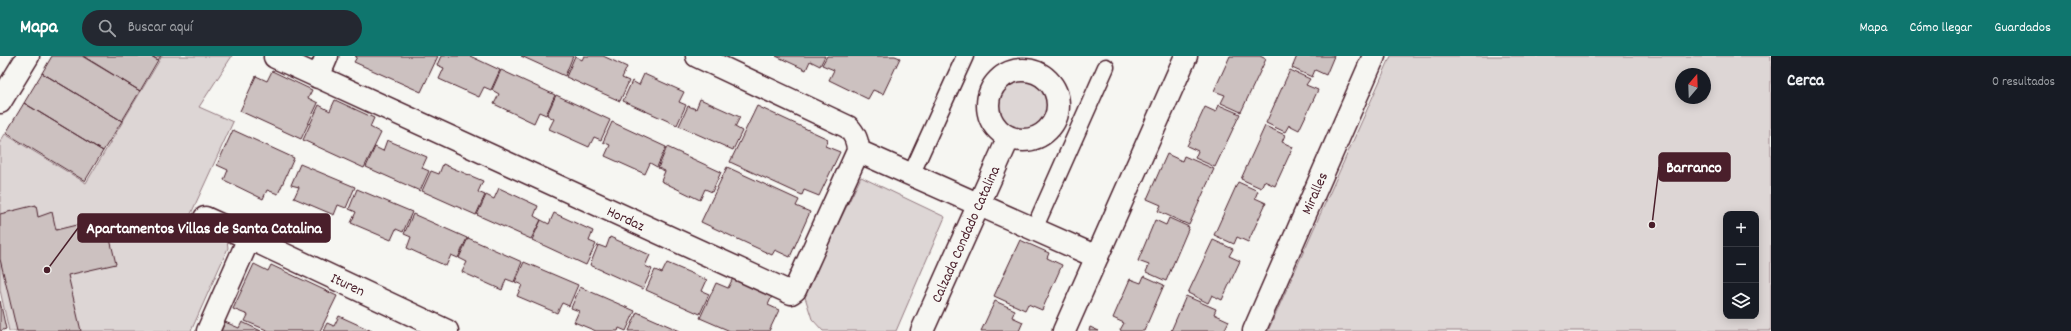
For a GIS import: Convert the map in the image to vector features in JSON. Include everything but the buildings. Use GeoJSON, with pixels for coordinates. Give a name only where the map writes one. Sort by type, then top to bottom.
{"type":"FeatureCollection","features":[{"type":"Feature","properties":{"kind":"street"},"geometry":{"type":"LineString","coordinates":[[0,102],[28,56]]}},
{"type":"Feature","properties":{"kind":"street"},"geometry":{"type":"LineString","coordinates":[[318,77],[327,56]]}},
{"type":"Feature","properties":{"kind":"street"},"geometry":{"type":"LineString","coordinates":[[697,56],[848,127],[854,132],[858,151],[1097,257]]}},
{"type":"Feature","properties":{"kind":"street"},"geometry":{"type":"LineString","coordinates":[[1064,331],[1186,56]]}},
{"type":"Feature","properties":{"kind":"street","name":"Miralles"},"geometry":{"type":"LineString","coordinates":[[1254,331],[1374,56]]}},
{"type":"Feature","properties":{"kind":"street","name":"Hordaz"},"geometry":{"type":"LineString","coordinates":[[275,57],[791,293],[795,290],[858,151]]}},
{"type":"Feature","properties":{"kind":"street"},"geometry":{"type":"LineString","coordinates":[[1042,65],[1046,79],[1054,88],[1058,98],[1055,120],[1049,130],[1039,137],[1027,140],[1015,140],[994,126],[989,115],[988,103],[991,91],[996,82],[1005,75],[1015,71],[1026,70],[1042,65]]}},
{"type":"Feature","properties":{"kind":"street","name":"Calzada Condado Catalina"},"geometry":{"type":"LineString","coordinates":[[922,331],[1009,137]]}},
{"type":"Feature","properties":{"kind":"street","name":"Ituren"},"geometry":{"type":"LineString","coordinates":[[205,218],[448,331]]}},
{"type":"Feature","properties":{"kind":"street"},"geometry":{"type":"LineString","coordinates":[[208,331],[249,238]]}},
{"type":"Feature","properties":{"kind":"lane"},"geometry":{"type":"LineString","coordinates":[[911,175],[965,56]]}},
{"type":"Feature","properties":{"kind":"lane"},"geometry":{"type":"LineString","coordinates":[[1034,229],[1106,67]]}},
{"type":"Feature","properties":{"kind":"shaded area"},"geometry":{"type":"Polygon","coordinates":[[[162,56],[232,56],[199,107],[233,122],[184,229],[203,236],[218,233],[227,240],[228,248],[191,331],[9,331],[0,290],[0,142],[5,134],[86,183],[162,56]]]}},
{"type":"Feature","properties":{"kind":"shaded area"},"geometry":{"type":"Polygon","coordinates":[[[1391,56],[1771,56],[1771,331],[1268,331],[1391,56]]]}},
{"type":"Feature","properties":{"kind":"shaded area"},"geometry":{"type":"Polygon","coordinates":[[[1023,78],[1033,80],[1042,86],[1048,95],[1050,105],[1048,115],[1042,124],[1033,130],[1023,132],[1013,130],[1004,124],[998,115],[996,105],[998,95],[1004,86],[1013,80],[1023,78]]]}},
{"type":"Feature","properties":{"kind":"shaded area"},"geometry":{"type":"Polygon","coordinates":[[[861,177],[945,217],[896,331],[823,331],[812,319],[804,294],[861,177]]]}},
{"type":"Feature","properties":{"kind":"place","name":"Barranco"},"geometry":{"type":"Point","coordinates":[1652,225]}},
{"type":"Feature","properties":{"kind":"place","name":"Apartamentos Villas de Santa Catalina"},"geometry":{"type":"Point","coordinates":[47,270]}}]}
